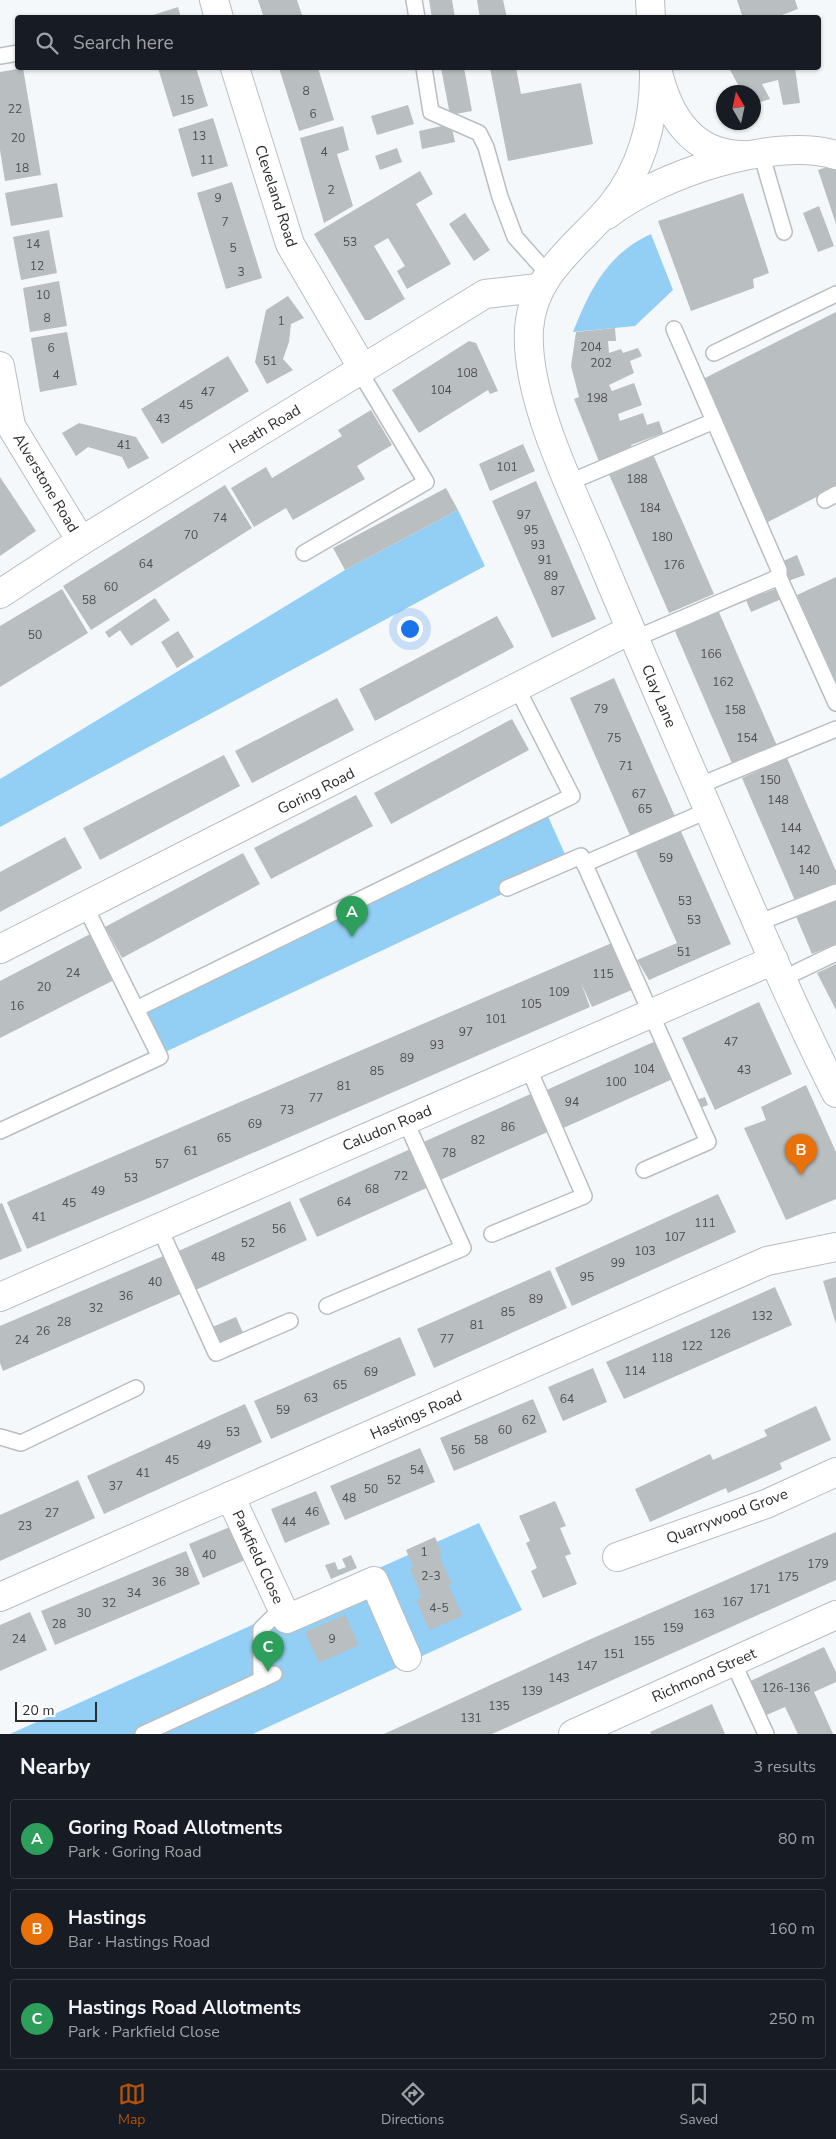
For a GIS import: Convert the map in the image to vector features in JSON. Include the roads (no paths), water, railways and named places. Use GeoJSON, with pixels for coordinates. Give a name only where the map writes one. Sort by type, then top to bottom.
{"type":"FeatureCollection","features":[{"type":"Feature","properties":{"kind":"street"},"geometry":{"type":"LineString","coordinates":[[214,0],[218,15]]}},
{"type":"Feature","properties":{"kind":"street"},"geometry":{"type":"LineString","coordinates":[[650,0],[651,15]]}},
{"type":"Feature","properties":{"kind":"street","name":"Cleveland Road"},"geometry":{"type":"LineString","coordinates":[[236,70],[290,244],[361,371]]}},
{"type":"Feature","properties":{"kind":"street"},"geometry":{"type":"LineString","coordinates":[[544,281],[596,224],[626,184],[641,154],[653,107],[655,70]]}},
{"type":"Feature","properties":{"kind":"street"},"geometry":{"type":"LineString","coordinates":[[656,70],[667,98],[686,132],[713,151],[733,155],[798,149],[836,154]]}},
{"type":"Feature","properties":{"kind":"street"},"geometry":{"type":"LineString","coordinates":[[596,224],[634,196],[658,183],[681,174],[758,154]]}},
{"type":"Feature","properties":{"kind":"street","name":"Heath Road"},"geometry":{"type":"LineString","coordinates":[[0,594],[81,541],[485,294],[544,281]]}},
{"type":"Feature","properties":{"kind":"street","name":"Clay Lane"},"geometry":{"type":"LineString","coordinates":[[544,281],[529,327],[530,362],[549,431],[632,635],[778,970],[833,1078]]}},
{"type":"Feature","properties":{"kind":"street","name":"Alverstone Road"},"geometry":{"type":"LineString","coordinates":[[0,366],[12,426],[81,541]]}},
{"type":"Feature","properties":{"kind":"street","name":"Goring Road"},"geometry":{"type":"LineString","coordinates":[[0,949],[86,908],[517,688],[632,635]]}},
{"type":"Feature","properties":{"kind":"street","name":"Caludon Road"},"geometry":{"type":"LineString","coordinates":[[0,1296],[650,1014],[778,970]]}},
{"type":"Feature","properties":{"kind":"street","name":"Hastings Road"},"geometry":{"type":"LineString","coordinates":[[0,1597],[767,1261],[836,1247]]}},
{"type":"Feature","properties":{"kind":"street","name":"Quarrywood Grove"},"geometry":{"type":"LineString","coordinates":[[617,1557],[766,1504],[836,1472]]}},
{"type":"Feature","properties":{"kind":"street","name":"Parkfield Close"},"geometry":{"type":"LineString","coordinates":[[230,1496],[287,1619],[374,1581],[407,1657]]}},
{"type":"Feature","properties":{"kind":"street","name":"Richmond Street"},"geometry":{"type":"LineString","coordinates":[[573,1734],[836,1615]]}},
{"type":"Feature","properties":{"kind":"lane"},"geometry":{"type":"LineString","coordinates":[[414,0],[416,15]]}},
{"type":"Feature","properties":{"kind":"lane"},"geometry":{"type":"LineString","coordinates":[[0,56],[15,54]]}},
{"type":"Feature","properties":{"kind":"lane"},"geometry":{"type":"LineString","coordinates":[[424,70],[431,112],[479,133],[486,147],[500,197],[515,237],[544,281]]}},
{"type":"Feature","properties":{"kind":"lane"},"geometry":{"type":"LineString","coordinates":[[758,154],[784,232]]}},
{"type":"Feature","properties":{"kind":"lane"},"geometry":{"type":"LineString","coordinates":[[714,353],[836,294]]}},
{"type":"Feature","properties":{"kind":"lane"},"geometry":{"type":"LineString","coordinates":[[674,329],[779,570],[779,577],[836,703]]}},
{"type":"Feature","properties":{"kind":"lane"},"geometry":{"type":"LineString","coordinates":[[304,554],[426,482],[361,371]]}},
{"type":"Feature","properties":{"kind":"lane"},"geometry":{"type":"LineString","coordinates":[[570,482],[714,421]]}},
{"type":"Feature","properties":{"kind":"lane"},"geometry":{"type":"LineString","coordinates":[[632,635],[779,577]]}},
{"type":"Feature","properties":{"kind":"lane"},"geometry":{"type":"LineString","coordinates":[[136,1009],[572,796],[517,688]]}},
{"type":"Feature","properties":{"kind":"lane"},"geometry":{"type":"LineString","coordinates":[[584,864],[703,798],[835,731]]}},
{"type":"Feature","properties":{"kind":"lane"},"geometry":{"type":"LineString","coordinates":[[507,888],[581,856],[708,1142],[644,1170]]}},
{"type":"Feature","properties":{"kind":"lane"},"geometry":{"type":"LineString","coordinates":[[758,924],[836,892]]}},
{"type":"Feature","properties":{"kind":"lane"},"geometry":{"type":"LineString","coordinates":[[0,1131],[160,1057],[86,908]]}},
{"type":"Feature","properties":{"kind":"lane"},"geometry":{"type":"LineString","coordinates":[[778,970],[836,953]]}},
{"type":"Feature","properties":{"kind":"lane"},"geometry":{"type":"LineString","coordinates":[[492,1234],[584,1196],[528,1067]]}},
{"type":"Feature","properties":{"kind":"lane"},"geometry":{"type":"LineString","coordinates":[[328,1306],[463,1248],[405,1120]]}},
{"type":"Feature","properties":{"kind":"lane"},"geometry":{"type":"LineString","coordinates":[[159,1227],[216,1353],[290,1321]]}},
{"type":"Feature","properties":{"kind":"lane"},"geometry":{"type":"LineString","coordinates":[[0,1437],[21,1443],[136,1388]]}},
{"type":"Feature","properties":{"kind":"lane"},"geometry":{"type":"LineString","coordinates":[[143,1734],[268,1677],[261,1628],[282,1608]]}},
{"type":"Feature","properties":{"kind":"lane"},"geometry":{"type":"LineString","coordinates":[[733,1662],[766,1734]]}},
{"type":"Feature","properties":{"kind":"place","name":"Goring Road Allotments"},"geometry":{"type":"Point","coordinates":[352,937]}},
{"type":"Feature","properties":{"kind":"place","name":"Hastings"},"geometry":{"type":"Point","coordinates":[801,1175]}},
{"type":"Feature","properties":{"kind":"place","name":"Hastings Road Allotments"},"geometry":{"type":"Point","coordinates":[268,1672]}}]}
